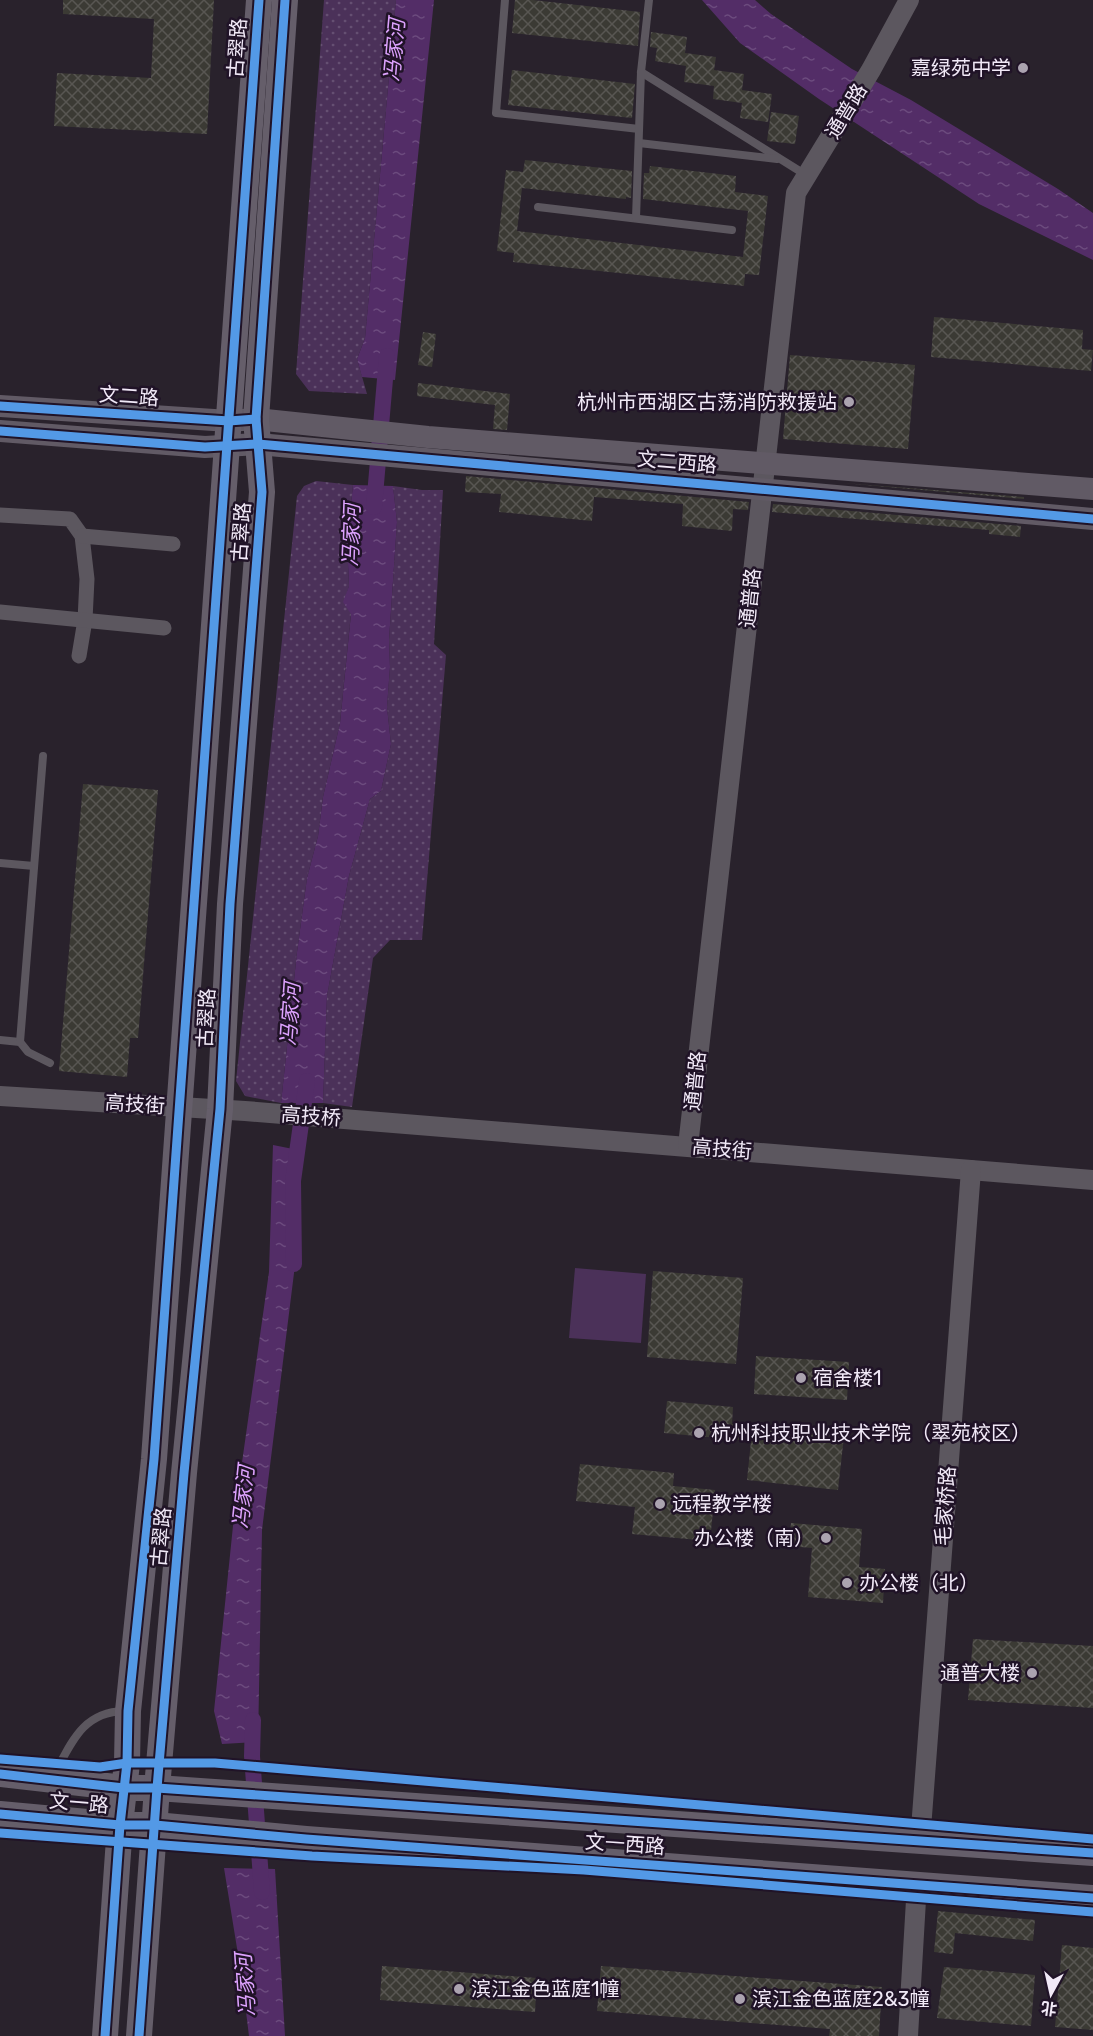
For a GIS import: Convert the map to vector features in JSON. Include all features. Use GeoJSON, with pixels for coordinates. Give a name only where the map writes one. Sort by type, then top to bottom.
{"type":"FeatureCollection","features":[{"type":"Feature","properties":{"kind":"main road","name":"古翠路"},"geometry":{"type":"LineString","coordinates":[[105,2036],[128,1711],[154,1459],[259,0]]}},
{"type":"Feature","properties":{"kind":"main road","name":"古翠路"},"geometry":{"type":"LineString","coordinates":[[139,2036],[157,1788],[220,1109],[230,904],[262,492],[257,431],[285,0]]}},
{"type":"Feature","properties":{"kind":"main road","name":"文二路"},"geometry":{"type":"LineString","coordinates":[[0,406],[228,433],[257,431]]}},
{"type":"Feature","properties":{"kind":"main road","name":"文二西路"},"geometry":{"type":"LineString","coordinates":[[257,431],[343,428],[425,447],[763,488],[1093,519]]}},
{"type":"Feature","properties":{"kind":"main road","name":"文二路"},"geometry":{"type":"LineString","coordinates":[[0,431],[205,447],[228,433]]}},
{"type":"Feature","properties":{"kind":"main road","name":"文二西路"},"geometry":{"type":"LineString","coordinates":[[257,431],[339,451],[425,447],[765,463],[1093,489]]}},
{"type":"Feature","properties":{"kind":"main road","name":"文一路"},"geometry":{"type":"LineString","coordinates":[[0,1774],[124,1788],[157,1788]]}},
{"type":"Feature","properties":{"kind":"main road","name":"文一西路"},"geometry":{"type":"LineString","coordinates":[[157,1788],[1093,1853]]}},
{"type":"Feature","properties":{"kind":"main road","name":"文一路"},"geometry":{"type":"LineString","coordinates":[[0,1814],[120,1825],[155,1825]]}},
{"type":"Feature","properties":{"kind":"main road","name":"文一西路"},"geometry":{"type":"LineString","coordinates":[[155,1825],[306,1839],[917,1883],[1093,1898]]}},
{"type":"Feature","properties":{"kind":"street","name":"通普路"},"geometry":{"type":"LineString","coordinates":[[688,1146],[796,193],[871,70],[909,0]]}},
{"type":"Feature","properties":{"kind":"street"},"geometry":{"type":"LineString","coordinates":[[0,515],[70,519],[82,536],[87,579],[80,656]]}},
{"type":"Feature","properties":{"kind":"street"},"geometry":{"type":"LineString","coordinates":[[82,536],[173,543]]}},
{"type":"Feature","properties":{"kind":"street"},"geometry":{"type":"LineString","coordinates":[[0,612],[164,628]]}},
{"type":"Feature","properties":{"kind":"street","name":"高技街"},"geometry":{"type":"LineString","coordinates":[[0,1096],[271,1113]]}},
{"type":"Feature","properties":{"kind":"street","name":"高技桥"},"geometry":{"type":"LineString","coordinates":[[271,1113],[352,1120]]}},
{"type":"Feature","properties":{"kind":"street","name":"高技街"},"geometry":{"type":"LineString","coordinates":[[352,1120],[1093,1180]]}},
{"type":"Feature","properties":{"kind":"street","name":"毛家桥路"},"geometry":{"type":"LineString","coordinates":[[920,1842],[970,1170]]}},
{"type":"Feature","properties":{"kind":"street"},"geometry":{"type":"LineString","coordinates":[[908,2036],[917,1883]]}},
{"type":"Feature","properties":{"kind":"lane"},"geometry":{"type":"LineString","coordinates":[[506,0],[496,113],[639,129]]}},
{"type":"Feature","properties":{"kind":"lane"},"geometry":{"type":"LineString","coordinates":[[636,218],[641,72],[649,0]]}},
{"type":"Feature","properties":{"kind":"lane"},"geometry":{"type":"LineString","coordinates":[[641,72],[808,176]]}},
{"type":"Feature","properties":{"kind":"lane"},"geometry":{"type":"LineString","coordinates":[[639,143],[780,160]]}},
{"type":"Feature","properties":{"kind":"lane"},"geometry":{"type":"LineString","coordinates":[[538,207],[732,230]]}},
{"type":"Feature","properties":{"kind":"lane"},"geometry":{"type":"LineString","coordinates":[[43,756],[20,1042],[28,1052],[50,1063]]}},
{"type":"Feature","properties":{"kind":"lane"},"geometry":{"type":"LineString","coordinates":[[0,863],[34,866]]}},
{"type":"Feature","properties":{"kind":"lane"},"geometry":{"type":"LineString","coordinates":[[0,1040],[20,1042]]}},
{"type":"Feature","properties":{"kind":"lane"},"geometry":{"type":"LineString","coordinates":[[52,1779],[71,1743],[83,1727],[101,1714],[128,1711]]}},
{"type":"Feature","properties":{"kind":"shaded area"},"geometry":{"type":"Polygon","coordinates":[[[324,0],[396,0],[365,338],[357,359],[367,394],[309,391],[296,374],[324,0]]]}},
{"type":"Feature","properties":{"kind":"shaded area"},"geometry":{"type":"Polygon","coordinates":[[[316,481],[353,485],[347,541],[349,586],[344,602],[351,613],[340,723],[323,797],[318,836],[307,878],[281,1103],[245,1096],[236,1081],[297,496],[304,486],[316,481]]]}},
{"type":"Feature","properties":{"kind":"shaded area"},"geometry":{"type":"Polygon","coordinates":[[[393,486],[443,490],[434,644],[446,655],[422,940],[390,940],[373,958],[352,1107],[323,1103],[327,996],[349,876],[370,799],[381,791],[391,744],[387,707],[397,522],[393,486]]]}},
{"type":"Feature","properties":{"kind":"shaded area"},"geometry":{"type":"Polygon","coordinates":[[[575,1268],[646,1274],[641,1343],[569,1338],[575,1268]]]}},
{"type":"Feature","properties":{"kind":"water"},"geometry":{"type":"Polygon","coordinates":[[[396,0],[434,0],[395,380],[362,377],[357,359],[365,338],[396,0]]]}},
{"type":"Feature","properties":{"kind":"water"},"geometry":{"type":"Polygon","coordinates":[[[702,0],[755,0],[771,14],[852,69],[911,100],[1058,189],[1093,213],[1093,260],[979,204],[819,99],[740,43],[702,0]]]}},
{"type":"Feature","properties":{"kind":"water"},"geometry":{"type":"Polygon","coordinates":[[[353,485],[393,486],[397,522],[387,707],[391,744],[381,791],[370,799],[349,876],[327,996],[323,1103],[281,1103],[307,878],[318,836],[323,797],[340,723],[351,614],[343,602],[349,586],[347,541],[353,485]]]}},
{"type":"Feature","properties":{"kind":"water"},"geometry":{"type":"Polygon","coordinates":[[[273,1145],[298,1150],[293,1181],[294,1273],[262,1530],[258,1742],[222,1744],[214,1711],[233,1526],[269,1272],[273,1145]]]}},
{"type":"Feature","properties":{"kind":"water"},"geometry":{"type":"Polygon","coordinates":[[[224,1868],[275,1869],[285,2036],[249,2036],[224,1868]]]}},
{"type":"Feature","properties":{"kind":"building"},"geometry":{"type":"Polygon","coordinates":[[[63,0],[214,0],[207,134],[54,126],[57,73],[151,78],[154,19],[63,14],[63,0]]]}},
{"type":"Feature","properties":{"kind":"building"},"geometry":{"type":"Polygon","coordinates":[[[515,0],[640,12],[638,46],[512,33],[515,0]]]}},
{"type":"Feature","properties":{"kind":"building"},"geometry":{"type":"Polygon","coordinates":[[[651,32],[687,37],[685,53],[716,57],[714,70],[744,74],[742,90],[772,94],[768,122],[740,118],[742,103],[713,99],[714,86],[684,82],[686,66],[655,61],[657,48],[650,47],[651,32]]]}},
{"type":"Feature","properties":{"kind":"building"},"geometry":{"type":"Polygon","coordinates":[[[512,70],[635,84],[632,118],[508,105],[512,70]]]}},
{"type":"Feature","properties":{"kind":"building"},"geometry":{"type":"Polygon","coordinates":[[[771,112],[799,116],[795,144],[767,141],[771,112]]]}},
{"type":"Feature","properties":{"kind":"building"},"geometry":{"type":"Polygon","coordinates":[[[525,160],[632,171],[631,198],[522,188],[517,231],[743,257],[748,211],[643,199],[644,173],[649,173],[650,166],[736,176],[735,192],[768,196],[759,275],[745,274],[744,286],[513,262],[514,253],[497,251],[506,170],[523,172],[525,160]]]}},
{"type":"Feature","properties":{"kind":"building"},"geometry":{"type":"Polygon","coordinates":[[[934,317],[1083,330],[1082,349],[1093,350],[1091,371],[931,357],[934,317]]]}},
{"type":"Feature","properties":{"kind":"building"},"geometry":{"type":"Polygon","coordinates":[[[423,332],[436,334],[432,367],[418,365],[423,332]]]}},
{"type":"Feature","properties":{"kind":"building","name":"杭州市西湖区古荡消防救援站"},"geometry":{"type":"Polygon","coordinates":[[[790,355],[915,365],[908,449],[783,439],[790,355]]]}},
{"type":"Feature","properties":{"kind":"building"},"geometry":{"type":"Polygon","coordinates":[[[418,383],[510,394],[507,430],[493,429],[495,405],[417,396],[418,383]]]}},
{"type":"Feature","properties":{"kind":"building"},"geometry":{"type":"Polygon","coordinates":[[[466,476],[749,502],[748,510],[733,509],[732,531],[682,526],[683,504],[594,497],[592,521],[499,512],[501,494],[465,492],[466,476]]]}},
{"type":"Feature","properties":{"kind":"building"},"geometry":{"type":"Polygon","coordinates":[[[843,483],[1024,497],[1024,499],[843,483]]]}},
{"type":"Feature","properties":{"kind":"building"},"geometry":{"type":"Polygon","coordinates":[[[773,504],[1021,526],[1020,537],[989,534],[989,530],[772,512],[773,504]]]}},
{"type":"Feature","properties":{"kind":"building"},"geometry":{"type":"Polygon","coordinates":[[[83,784],[158,790],[138,1038],[130,1038],[127,1077],[59,1071],[83,784]]]}},
{"type":"Feature","properties":{"kind":"building"},"geometry":{"type":"Polygon","coordinates":[[[653,1271],[743,1278],[736,1364],[647,1357],[653,1271]]]}},
{"type":"Feature","properties":{"kind":"building","name":"宿舍楼1"},"geometry":{"type":"Polygon","coordinates":[[[756,1356],[849,1362],[847,1400],[754,1394],[756,1356]]]}},
{"type":"Feature","properties":{"kind":"building"},"geometry":{"type":"Polygon","coordinates":[[[667,1401],[733,1407],[732,1424],[844,1436],[838,1490],[747,1480],[751,1441],[664,1433],[667,1401]]]}},
{"type":"Feature","properties":{"kind":"building","name":"远程教学楼"},"geometry":{"type":"Polygon","coordinates":[[[580,1464],[674,1473],[673,1486],[715,1490],[710,1541],[632,1534],[635,1507],[576,1501],[580,1464]]]}},
{"type":"Feature","properties":{"kind":"building"},"geometry":{"type":"Polygon","coordinates":[[[791,1523],[862,1529],[859,1567],[885,1569],[883,1603],[808,1597],[812,1548],[789,1546],[791,1523]]]}},
{"type":"Feature","properties":{"kind":"building","name":"通普大楼"},"geometry":{"type":"Polygon","coordinates":[[[973,1639],[1093,1646],[1093,1708],[968,1700],[973,1639]]]}},
{"type":"Feature","properties":{"kind":"building"},"geometry":{"type":"Polygon","coordinates":[[[938,1911],[1035,1920],[1033,1941],[955,1933],[953,1954],[934,1952],[938,1911]]]}},
{"type":"Feature","properties":{"kind":"building"},"geometry":{"type":"Polygon","coordinates":[[[1062,1945],[1093,1948],[1093,2030],[1055,2027],[1062,1945]]]}},
{"type":"Feature","properties":{"kind":"building","name":"滨江金色蓝庭1幢"},"geometry":{"type":"Polygon","coordinates":[[[382,1966],[537,1978],[535,2012],[380,2000],[382,1966]]]}},
{"type":"Feature","properties":{"kind":"building","name":"滨江金色蓝庭2&3幢"},"geometry":{"type":"Polygon","coordinates":[[[601,1966],[882,1987],[879,2036],[829,2036],[830,2029],[597,2011],[601,1966]]]}},
{"type":"Feature","properties":{"kind":"building"},"geometry":{"type":"Polygon","coordinates":[[[944,1967],[1035,1975],[1031,2026],[937,2018],[944,1967]]]}},
{"type":"Feature","properties":{"kind":"waterway","name":"冯家河"},"geometry":{"type":"LineString","coordinates":[[374,507],[387,356]]}},
{"type":"Feature","properties":{"kind":"waterway","name":"冯家河"},"geometry":{"type":"LineString","coordinates":[[294,1264],[293,1181],[307,1081]]}},
{"type":"Feature","properties":{"kind":"waterway","name":"冯家河"},"geometry":{"type":"LineString","coordinates":[[253,1720],[252,1756],[262,1892]]}},
{"type":"Feature","properties":{"kind":"cycle path"},"geometry":{"type":"LineString","coordinates":[[105,2036],[120,1825],[127,1763],[128,1711],[154,1459],[259,0]]}},
{"type":"Feature","properties":{"kind":"cycle path"},"geometry":{"type":"LineString","coordinates":[[139,2036],[157,1788],[184,1473],[220,1109],[230,904],[262,492],[256,419],[285,0]]}},
{"type":"Feature","properties":{"kind":"cycle path"},"geometry":{"type":"LineString","coordinates":[[0,406],[229,421],[256,419]]}},
{"type":"Feature","properties":{"kind":"cycle path"},"geometry":{"type":"LineString","coordinates":[[0,431],[205,447],[258,444],[1093,519]]}},
{"type":"Feature","properties":{"kind":"cycle path"},"geometry":{"type":"LineString","coordinates":[[0,1759],[100,1767],[127,1763],[215,1763],[1093,1839]]}},
{"type":"Feature","properties":{"kind":"cycle path"},"geometry":{"type":"LineString","coordinates":[[0,1774],[124,1788],[157,1788],[1093,1853]]}},
{"type":"Feature","properties":{"kind":"cycle path"},"geometry":{"type":"LineString","coordinates":[[0,1814],[1093,1898]]}},
{"type":"Feature","properties":{"kind":"cycle path"},"geometry":{"type":"LineString","coordinates":[[0,1833],[312,1856],[584,1870],[1093,1912]]}},
{"type":"Feature","properties":{"kind":"place","name":"嘉绿苑中学"},"geometry":{"type":"Point","coordinates":[1023,68]}},
{"type":"Feature","properties":{"kind":"place","name":"杭州市西湖区古荡消防救援站"},"geometry":{"type":"Point","coordinates":[849,402]}},
{"type":"Feature","properties":{"kind":"place","name":"宿舍楼1"},"geometry":{"type":"Point","coordinates":[801,1378]}},
{"type":"Feature","properties":{"kind":"place","name":"杭州科技职业技术学院（翠苑校区）"},"geometry":{"type":"Point","coordinates":[699,1433]}},
{"type":"Feature","properties":{"kind":"place","name":"远程教学楼"},"geometry":{"type":"Point","coordinates":[660,1504]}},
{"type":"Feature","properties":{"kind":"place","name":"办公楼（南）"},"geometry":{"type":"Point","coordinates":[826,1538]}},
{"type":"Feature","properties":{"kind":"place","name":"办公楼（北）"},"geometry":{"type":"Point","coordinates":[847,1583]}},
{"type":"Feature","properties":{"kind":"place","name":"通普大楼"},"geometry":{"type":"Point","coordinates":[1032,1673]}},
{"type":"Feature","properties":{"kind":"place","name":"滨江金色蓝庭1幢"},"geometry":{"type":"Point","coordinates":[459,1989]}},
{"type":"Feature","properties":{"kind":"place","name":"滨江金色蓝庭2&3幢"},"geometry":{"type":"Point","coordinates":[740,1999]}}]}
